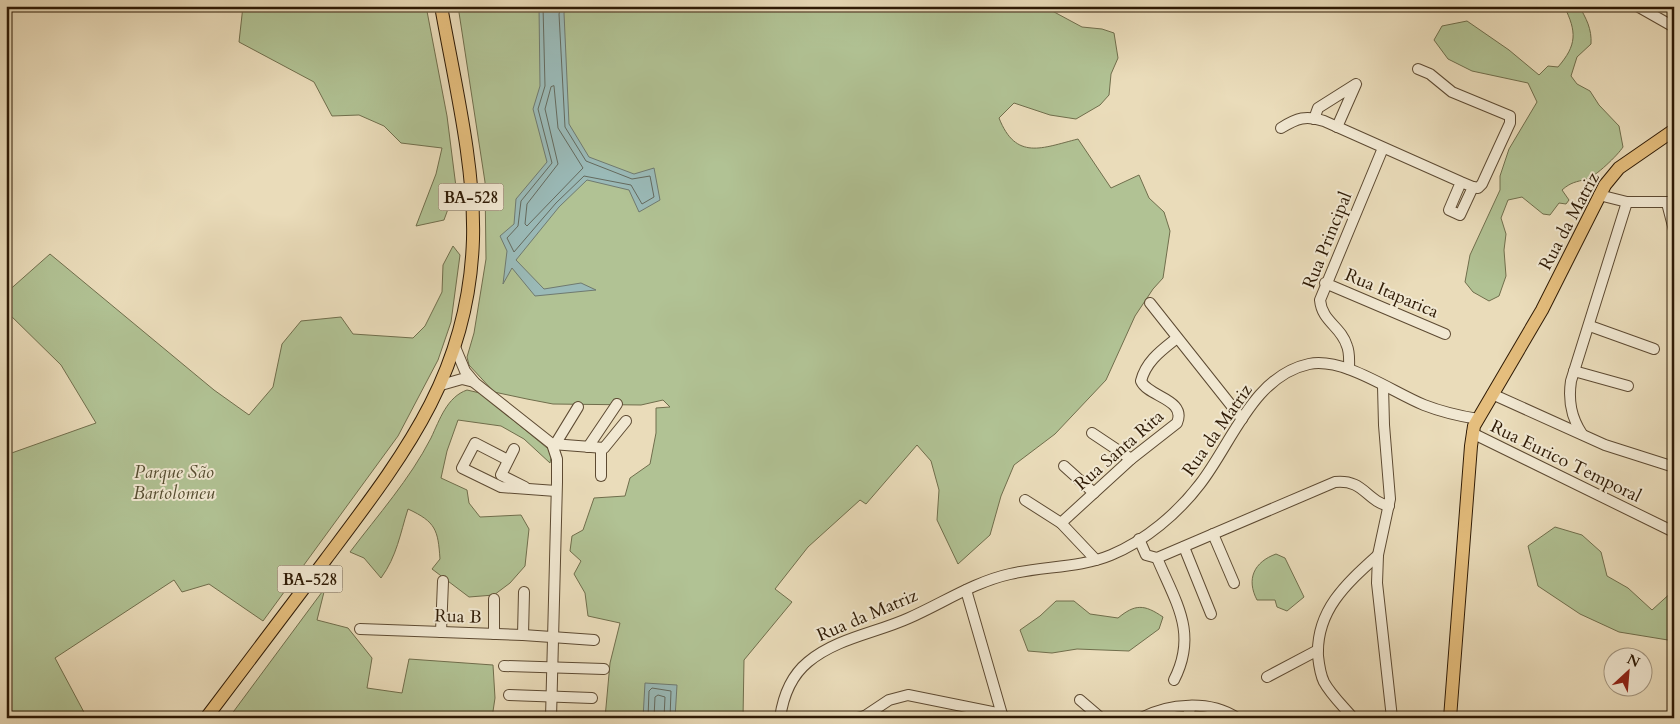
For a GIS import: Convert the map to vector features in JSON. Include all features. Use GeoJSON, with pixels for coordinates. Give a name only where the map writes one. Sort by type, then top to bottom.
{"type":"FeatureCollection","features":[{"type":"Feature","properties":{"kind":"main road","name":"BA-528"},"geometry":{"type":"LineString","coordinates":[[206,718],[397,463],[413,439],[441,385],[455,347],[468,288],[473,238],[469,178],[442,6]]}},
{"type":"Feature","properties":{"kind":"main road","name":"Rua da Matriz"},"geometry":{"type":"LineString","coordinates":[[1478,419],[1542,310],[1599,195],[1619,168],[1674,130]]}},
{"type":"Feature","properties":{"kind":"main road"},"geometry":{"type":"LineString","coordinates":[[1450,718],[1472,433],[1478,419]]}},
{"type":"Feature","properties":{"kind":"street"},"geometry":{"type":"LineString","coordinates":[[1637,6],[1674,27]]}},
{"type":"Feature","properties":{"kind":"street"},"geometry":{"type":"LineString","coordinates":[[1281,128],[1298,118],[1314,119],[1337,127],[1478,188],[1482,184],[1510,123],[1510,116],[1452,92],[1434,77],[1418,69]]}},
{"type":"Feature","properties":{"kind":"street"},"geometry":{"type":"LineString","coordinates":[[1314,119],[1318,108],[1356,84],[1337,127]]}},
{"type":"Feature","properties":{"kind":"street","name":"Rua Principal"},"geometry":{"type":"LineString","coordinates":[[1348,369],[1348,347],[1345,340],[1323,315],[1320,300],[1325,283],[1383,148]]}},
{"type":"Feature","properties":{"kind":"street"},"geometry":{"type":"LineString","coordinates":[[1461,182],[1449,210],[1460,215],[1473,187]]}},
{"type":"Feature","properties":{"kind":"street"},"geometry":{"type":"LineString","coordinates":[[1599,195],[1627,202],[1670,202],[1674,230]]}},
{"type":"Feature","properties":{"kind":"street"},"geometry":{"type":"LineString","coordinates":[[1582,434],[1575,424],[1569,403],[1574,371],[1590,326],[1627,202]]}},
{"type":"Feature","properties":{"kind":"street","name":"Rua Itaparica"},"geometry":{"type":"LineString","coordinates":[[1325,283],[1446,334]]}},
{"type":"Feature","properties":{"kind":"street"},"geometry":{"type":"LineString","coordinates":[[1150,303],[1242,419]]}},
{"type":"Feature","properties":{"kind":"street"},"geometry":{"type":"LineString","coordinates":[[1590,326],[1654,349]]}},
{"type":"Feature","properties":{"kind":"street","name":"Rua Santa Rita"},"geometry":{"type":"LineString","coordinates":[[1061,523],[1131,458],[1174,427],[1178,419],[1174,405],[1148,390],[1141,382],[1146,368],[1155,356],[1177,338]]}},
{"type":"Feature","properties":{"kind":"street"},"geometry":{"type":"LineString","coordinates":[[455,347],[465,371],[475,383],[554,444],[601,448],[607,446],[626,420]]}},
{"type":"Feature","properties":{"kind":"street","name":"Rua da Matriz"},"geometry":{"type":"LineString","coordinates":[[780,718],[784,697],[790,684],[807,663],[832,646],[910,618],[966,590],[1010,574],[1096,560],[1119,552],[1139,539],[1164,522],[1189,498],[1210,471],[1242,419],[1276,380],[1299,367],[1323,363],[1348,369],[1439,411],[1478,419]]}},
{"type":"Feature","properties":{"kind":"street"},"geometry":{"type":"LineString","coordinates":[[1574,371],[1628,386]]}},
{"type":"Feature","properties":{"kind":"street"},"geometry":{"type":"LineString","coordinates":[[441,385],[462,379],[475,383]]}},
{"type":"Feature","properties":{"kind":"street"},"geometry":{"type":"LineString","coordinates":[[1383,386],[1389,506],[1378,555],[1378,598],[1392,718]]}},
{"type":"Feature","properties":{"kind":"street"},"geometry":{"type":"LineString","coordinates":[[1492,394],[1605,445],[1674,467]]}},
{"type":"Feature","properties":{"kind":"street"},"geometry":{"type":"LineString","coordinates":[[588,447],[617,404]]}},
{"type":"Feature","properties":{"kind":"street"},"geometry":{"type":"LineString","coordinates":[[551,718],[557,459],[554,444],[578,407]]}},
{"type":"Feature","properties":{"kind":"street"},"geometry":{"type":"LineString","coordinates":[[1092,432],[1131,458]]}},
{"type":"Feature","properties":{"kind":"street","name":"Rua Eurico Temporal"},"geometry":{"type":"LineString","coordinates":[[1472,433],[1674,532]]}},
{"type":"Feature","properties":{"kind":"street"},"geometry":{"type":"LineString","coordinates":[[508,460],[475,443],[462,468],[501,487],[556,491]]}},
{"type":"Feature","properties":{"kind":"street"},"geometry":{"type":"LineString","coordinates":[[514,448],[501,475],[530,489]]}},
{"type":"Feature","properties":{"kind":"street"},"geometry":{"type":"LineString","coordinates":[[601,448],[601,476]]}},
{"type":"Feature","properties":{"kind":"street"},"geometry":{"type":"LineString","coordinates":[[1064,466],[1094,494]]}},
{"type":"Feature","properties":{"kind":"street"},"geometry":{"type":"LineString","coordinates":[[1139,539],[1146,555],[1157,558],[1335,482],[1356,484],[1378,503],[1389,506]]}},
{"type":"Feature","properties":{"kind":"street"},"geometry":{"type":"LineString","coordinates":[[1025,500],[1061,523],[1096,560]]}},
{"type":"Feature","properties":{"kind":"street"},"geometry":{"type":"LineString","coordinates":[[1213,534],[1234,583]]}},
{"type":"Feature","properties":{"kind":"street"},"geometry":{"type":"LineString","coordinates":[[1184,547],[1211,614]]}},
{"type":"Feature","properties":{"kind":"street"},"geometry":{"type":"LineString","coordinates":[[1354,718],[1324,683],[1319,667],[1319,630],[1338,595],[1378,555]]}},
{"type":"Feature","properties":{"kind":"street"},"geometry":{"type":"LineString","coordinates":[[1157,558],[1186,630],[1184,656],[1174,680]]}},
{"type":"Feature","properties":{"kind":"street"},"geometry":{"type":"LineString","coordinates":[[441,632],[443,581]]}},
{"type":"Feature","properties":{"kind":"street"},"geometry":{"type":"LineString","coordinates":[[861,717],[889,700],[908,695],[1003,716],[966,590]]}},
{"type":"Feature","properties":{"kind":"street"},"geometry":{"type":"LineString","coordinates":[[523,635],[524,592]]}},
{"type":"Feature","properties":{"kind":"street"},"geometry":{"type":"LineString","coordinates":[[494,599],[494,634]]}},
{"type":"Feature","properties":{"kind":"street","name":"Rua B"},"geometry":{"type":"LineString","coordinates":[[360,628],[554,636],[594,640]]}},
{"type":"Feature","properties":{"kind":"street"},"geometry":{"type":"LineString","coordinates":[[1267,677],[1318,650]]}},
{"type":"Feature","properties":{"kind":"street"},"geometry":{"type":"LineString","coordinates":[[504,666],[604,670]]}},
{"type":"Feature","properties":{"kind":"street"},"geometry":{"type":"LineString","coordinates":[[508,695],[592,698]]}},
{"type":"Feature","properties":{"kind":"street"},"geometry":{"type":"LineString","coordinates":[[1080,700],[1101,718]]}},
{"type":"Feature","properties":{"kind":"street"},"geometry":{"type":"LineString","coordinates":[[1187,718],[1191,706]]}},
{"type":"Feature","properties":{"kind":"street"},"geometry":{"type":"LineString","coordinates":[[1141,718],[1166,708],[1191,706],[1214,708],[1235,717]]}},
{"type":"Feature","properties":{"kind":"street"},"geometry":{"type":"LineString","coordinates":[[861,717],[892,718]]}},
{"type":"Feature","properties":{"kind":"green space"},"geometry":{"type":"Polygon","coordinates":[[[243,6],[426,6],[447,116],[456,187],[444,220],[416,226],[436,174],[442,148],[401,143],[384,126],[359,115],[332,116],[314,82],[239,42],[243,6]]]}},
{"type":"Feature","properties":{"kind":"green space"},"geometry":{"type":"Polygon","coordinates":[[[458,6],[1043,6],[1082,27],[1102,29],[1114,33],[1118,58],[1111,74],[1109,95],[1100,105],[1076,119],[1050,115],[1014,103],[999,118],[1013,141],[1022,146],[1042,148],[1078,139],[1111,188],[1139,175],[1149,198],[1164,212],[1170,231],[1163,278],[1153,289],[1135,316],[1106,380],[1055,434],[1014,465],[1001,496],[990,535],[958,564],[937,520],[939,490],[931,461],[917,445],[866,504],[860,500],[808,547],[775,589],[792,602],[744,660],[743,718],[605,718],[610,663],[620,623],[588,616],[585,593],[574,574],[581,561],[570,551],[572,536],[583,530],[594,498],[625,496],[630,478],[650,464],[656,433],[656,408],[670,407],[663,400],[641,405],[553,404],[527,399],[494,392],[469,365],[467,357],[474,333],[486,259],[485,182],[458,6]]]}},
{"type":"Feature","properties":{"kind":"green space"},"geometry":{"type":"Polygon","coordinates":[[[1564,6],[1579,6],[1591,33],[1591,44],[1577,57],[1571,76],[1577,84],[1590,91],[1599,105],[1619,126],[1623,147],[1612,160],[1591,177],[1571,184],[1562,190],[1569,200],[1566,204],[1559,203],[1550,215],[1543,214],[1522,197],[1508,200],[1501,218],[1506,234],[1504,250],[1506,276],[1499,296],[1489,301],[1473,292],[1465,282],[1470,255],[1500,190],[1500,176],[1509,149],[1537,102],[1528,83],[1472,71],[1448,59],[1434,40],[1442,26],[1467,21],[1509,50],[1539,75],[1548,66],[1558,67],[1572,45],[1573,31],[1564,6]]]}},
{"type":"Feature","properties":{"kind":"green space","name":"Parque São Bartolomeu"},"geometry":{"type":"Polygon","coordinates":[[[453,246],[460,255],[451,322],[438,360],[398,436],[263,621],[209,584],[182,592],[174,580],[55,658],[86,716],[83,718],[6,718],[6,455],[96,423],[61,365],[6,311],[6,293],[50,254],[214,390],[249,415],[273,387],[282,344],[301,321],[341,317],[353,334],[413,338],[425,326],[442,292],[443,265],[453,246]]]}},
{"type":"Feature","properties":{"kind":"green space"},"geometry":{"type":"Polygon","coordinates":[[[467,390],[480,393],[552,452],[550,463],[524,439],[501,426],[458,420],[447,451],[441,478],[467,490],[469,503],[480,517],[521,515],[529,529],[525,566],[510,583],[494,595],[469,597],[432,569],[440,559],[434,528],[425,518],[408,509],[394,553],[381,578],[364,558],[350,552],[423,453],[449,403],[460,393],[467,390]]]}},
{"type":"Feature","properties":{"kind":"green space"},"geometry":{"type":"Polygon","coordinates":[[[1555,527],[1582,535],[1601,552],[1607,576],[1628,588],[1652,610],[1674,590],[1674,641],[1619,632],[1580,614],[1538,586],[1528,546],[1555,527]]]}},
{"type":"Feature","properties":{"kind":"green space"},"geometry":{"type":"Polygon","coordinates":[[[1276,554],[1285,558],[1304,597],[1287,611],[1277,607],[1275,600],[1257,600],[1252,585],[1252,578],[1257,567],[1268,557],[1276,554]]]}},
{"type":"Feature","properties":{"kind":"green space"},"geometry":{"type":"Polygon","coordinates":[[[325,588],[317,620],[348,628],[372,658],[367,688],[402,693],[409,659],[493,665],[495,698],[492,718],[231,718],[231,715],[325,588]]]}},
{"type":"Feature","properties":{"kind":"green space"},"geometry":{"type":"Polygon","coordinates":[[[1056,601],[1074,601],[1090,614],[1118,618],[1130,610],[1140,607],[1163,617],[1159,629],[1129,651],[1077,649],[1052,653],[1028,651],[1020,630],[1040,616],[1056,601]]]}},
{"type":"Feature","properties":{"kind":"water"},"geometry":{"type":"Polygon","coordinates":[[[539,6],[567,6],[564,13],[569,124],[589,157],[634,174],[654,168],[660,200],[639,212],[629,190],[587,180],[559,207],[516,260],[544,289],[581,283],[596,290],[535,296],[512,268],[503,284],[507,251],[500,236],[514,224],[516,199],[547,162],[533,109],[540,86],[539,6]]]}},
{"type":"Feature","properties":{"kind":"water"},"geometry":{"type":"Polygon","coordinates":[[[645,683],[677,685],[675,718],[643,718],[645,683]]]}}]}
